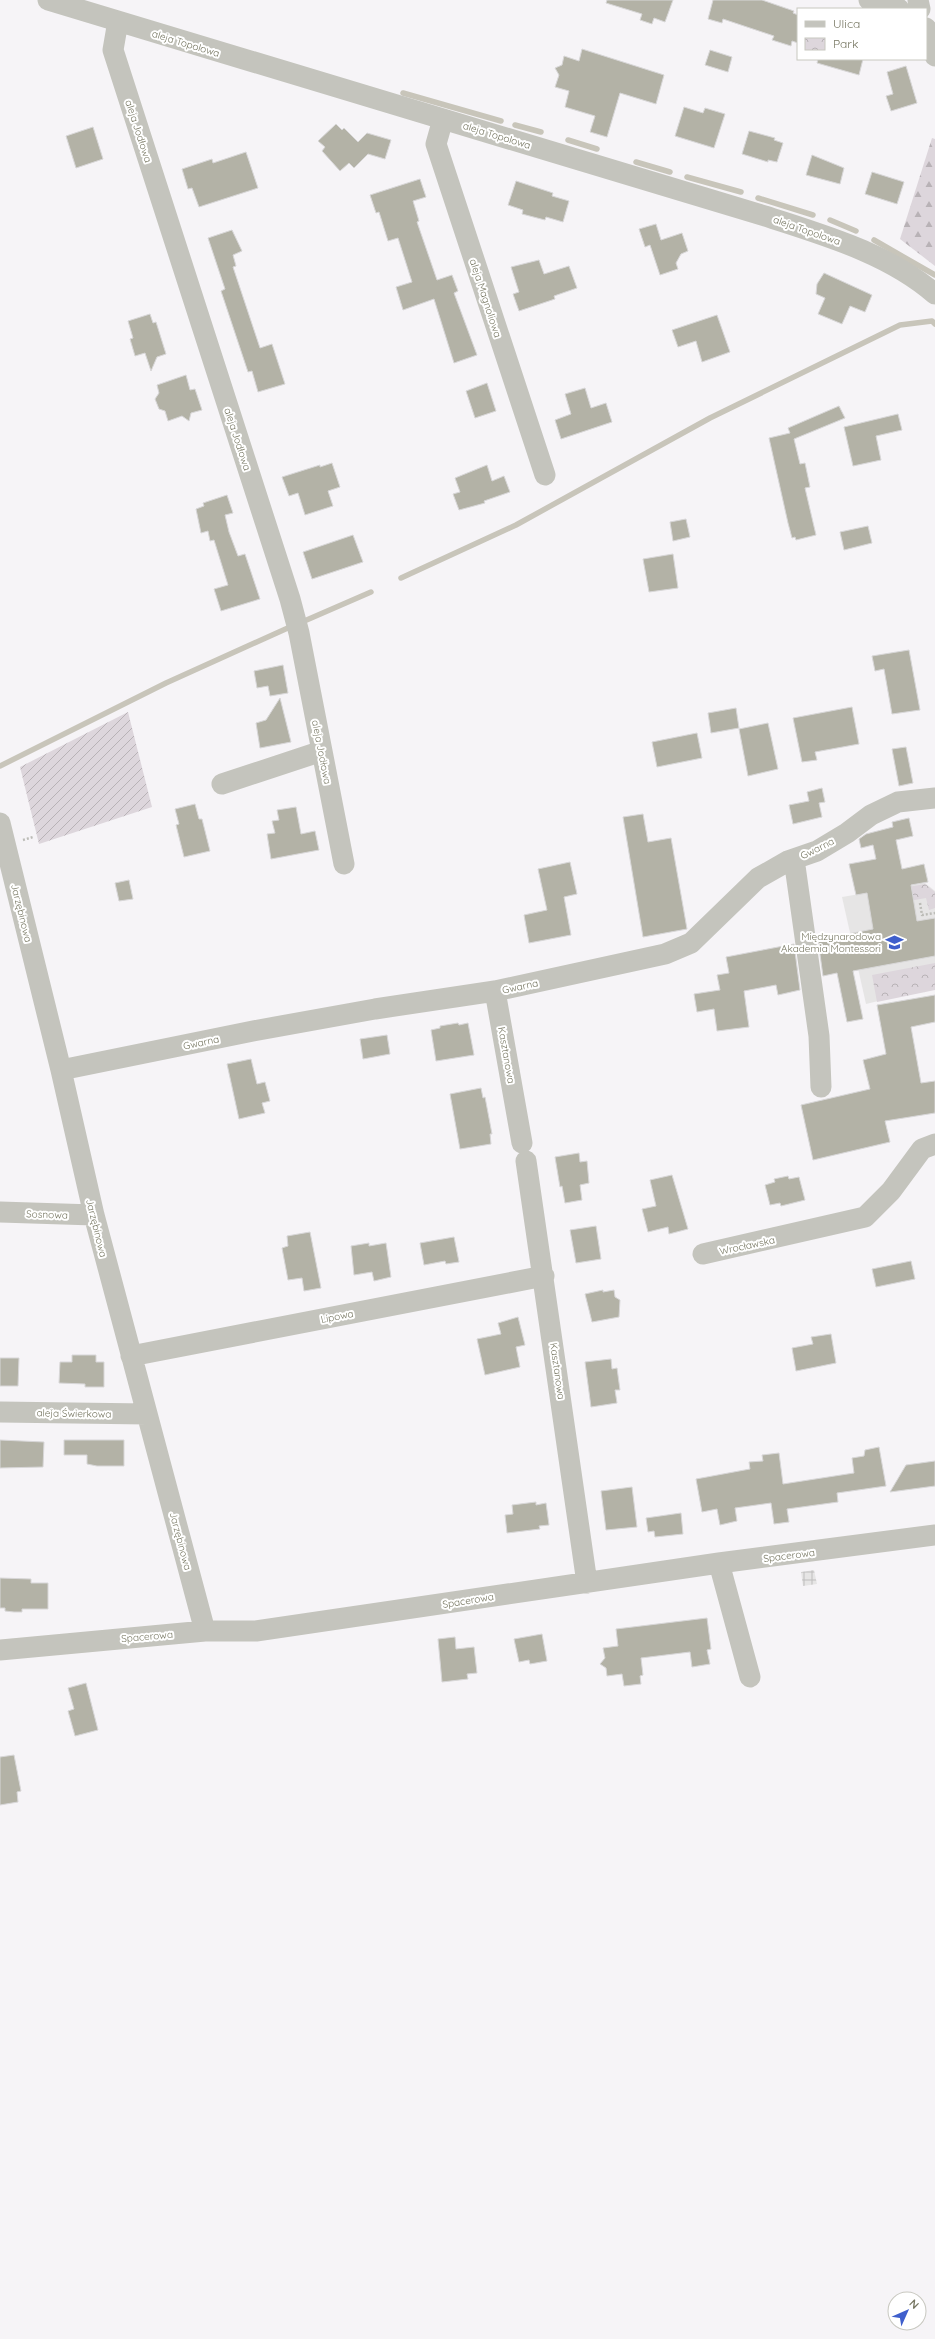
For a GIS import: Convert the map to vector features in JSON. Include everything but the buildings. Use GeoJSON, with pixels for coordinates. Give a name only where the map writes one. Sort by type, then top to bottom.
{"type":"FeatureCollection","features":[{"type":"Feature","properties":{"kind":"street","name":"aleja Topolowa"},"geometry":{"type":"LineString","coordinates":[[48,0],[818,233],[880,258],[935,294]]}},
{"type":"Feature","properties":{"kind":"street"},"geometry":{"type":"LineString","coordinates":[[869,0],[896,8]]}},
{"type":"Feature","properties":{"kind":"street","name":"aleja Jodłowa"},"geometry":{"type":"LineString","coordinates":[[118,21],[112,50],[300,633],[344,864]]}},
{"type":"Feature","properties":{"kind":"street"},"geometry":{"type":"LineString","coordinates":[[927,31],[935,56]]}},
{"type":"Feature","properties":{"kind":"street","name":"aleja Magnoliowa"},"geometry":{"type":"LineString","coordinates":[[443,119],[436,144],[545,476]]}},
{"type":"Feature","properties":{"kind":"street"},"geometry":{"type":"LineString","coordinates":[[222,784],[322,751]]}},
{"type":"Feature","properties":{"kind":"street","name":"Gwarna"},"geometry":{"type":"LineString","coordinates":[[61,1070],[276,1026],[495,991],[665,954],[691,943],[758,878],[794,859],[817,851],[847,833],[871,815],[898,802],[935,798]]}},
{"type":"Feature","properties":{"kind":"street","name":"Jarzębinowa"},"geometry":{"type":"LineString","coordinates":[[0,823],[61,1070],[94,1215],[205,1631]]}},
{"type":"Feature","properties":{"kind":"street"},"geometry":{"type":"LineString","coordinates":[[794,859],[819,1036],[821,1087]]}},
{"type":"Feature","properties":{"kind":"street","name":"Kasztanowa"},"geometry":{"type":"LineString","coordinates":[[495,991],[524,1152],[544,1276],[587,1582]]}},
{"type":"Feature","properties":{"kind":"street","name":"Wrocławska"},"geometry":{"type":"LineString","coordinates":[[703,1254],[791,1236],[865,1217],[891,1191],[922,1149],[935,1144]]}},
{"type":"Feature","properties":{"kind":"street","name":"Sosnowa"},"geometry":{"type":"LineString","coordinates":[[0,1212],[94,1215]]}},
{"type":"Feature","properties":{"kind":"street","name":"Lipowa"},"geometry":{"type":"LineString","coordinates":[[131,1356],[544,1276]]}},
{"type":"Feature","properties":{"kind":"street","name":"aleja Świerkowa"},"geometry":{"type":"LineString","coordinates":[[0,1412],[147,1414]]}},
{"type":"Feature","properties":{"kind":"street","name":"Spacerowa"},"geometry":{"type":"LineString","coordinates":[[0,1650],[205,1631],[256,1632],[587,1582],[935,1535]]}},
{"type":"Feature","properties":{"kind":"street"},"geometry":{"type":"LineString","coordinates":[[718,1564],[750,1677]]}},
{"type":"Feature","properties":{"kind":"path"},"geometry":{"type":"LineString","coordinates":[[920,903],[922,915],[935,913]]}},
{"type":"Feature","properties":{"kind":"shaded area","name":"Międzynarodowa Akademia Montessori"},"geometry":{"type":"Polygon","coordinates":[[[925,883],[935,891],[935,987],[866,1004],[842,897],[925,883]]]}},
{"type":"Feature","properties":{"kind":"shaded area"},"geometry":{"type":"Polygon","coordinates":[[[814,1570],[817,1584],[803,1586],[801,1572],[814,1570]]]}},
{"type":"Feature","properties":{"kind":"green space"},"geometry":{"type":"Polygon","coordinates":[[[932,138],[935,139],[935,266],[900,239],[932,138]]]}},
{"type":"Feature","properties":{"kind":"green space"},"geometry":{"type":"Polygon","coordinates":[[[128,712],[152,807],[39,844],[20,767],[128,712]]]}},
{"type":"Feature","properties":{"kind":"green space"},"geometry":{"type":"Polygon","coordinates":[[[925,884],[935,892],[935,908],[929,910],[926,898],[870,908],[868,894],[925,884]]]}},
{"type":"Feature","properties":{"kind":"green space"},"geometry":{"type":"Polygon","coordinates":[[[935,963],[935,990],[877,1002],[872,975],[935,963]]]}},
{"type":"Feature","properties":{"kind":"waterway"},"geometry":{"type":"LineString","coordinates":[[403,93],[501,121]]}},
{"type":"Feature","properties":{"kind":"waterway"},"geometry":{"type":"LineString","coordinates":[[515,125],[541,132]]}},
{"type":"Feature","properties":{"kind":"waterway"},"geometry":{"type":"LineString","coordinates":[[568,140],[597,149]]}},
{"type":"Feature","properties":{"kind":"waterway"},"geometry":{"type":"LineString","coordinates":[[636,162],[670,172]]}},
{"type":"Feature","properties":{"kind":"waterway"},"geometry":{"type":"LineString","coordinates":[[687,177],[741,192]]}},
{"type":"Feature","properties":{"kind":"waterway"},"geometry":{"type":"LineString","coordinates":[[758,198],[813,215]]}},
{"type":"Feature","properties":{"kind":"waterway"},"geometry":{"type":"LineString","coordinates":[[830,220],[856,231]]}},
{"type":"Feature","properties":{"kind":"waterway"},"geometry":{"type":"LineString","coordinates":[[874,240],[935,275]]}},
{"type":"Feature","properties":{"kind":"waterway"},"geometry":{"type":"LineString","coordinates":[[401,578],[516,525],[710,418],[900,325],[932,321],[935,324]]}},
{"type":"Feature","properties":{"kind":"waterway"},"geometry":{"type":"LineString","coordinates":[[302,622],[371,592]]}},
{"type":"Feature","properties":{"kind":"waterway"},"geometry":{"type":"LineString","coordinates":[[0,766],[166,683],[290,627]]}},
{"type":"Feature","properties":{"kind":"place","name":"Międzynarodowa Akademia Montessori"},"geometry":{"type":"Point","coordinates":[894,942]}}]}
